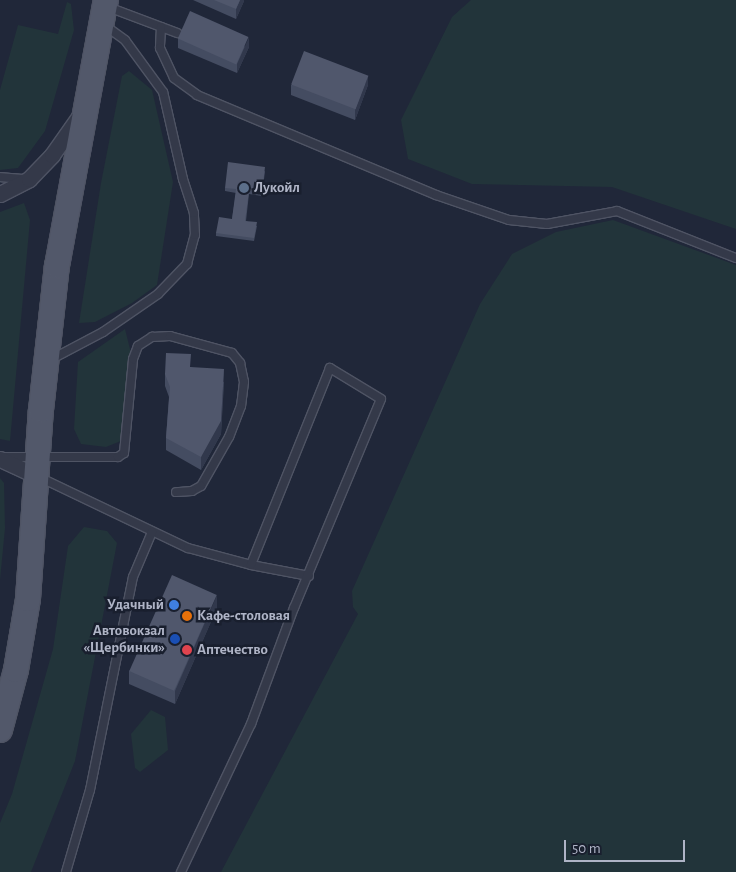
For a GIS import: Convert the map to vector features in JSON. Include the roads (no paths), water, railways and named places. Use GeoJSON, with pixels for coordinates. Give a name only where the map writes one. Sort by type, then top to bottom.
{"type":"FeatureCollection","features":[{"type":"Feature","properties":{"kind":"main road"},"geometry":{"type":"LineString","coordinates":[[0,730],[16,670],[28,599],[46,362],[57,266],[83,111],[104,9]]}},
{"type":"Feature","properties":{"kind":"street"},"geometry":{"type":"LineString","coordinates":[[0,194],[29,179],[52,155],[83,111]]}},
{"type":"Feature","properties":{"kind":"street"},"geometry":{"type":"LineString","coordinates":[[0,458],[37,467]]}},
{"type":"Feature","properties":{"kind":"lane"},"geometry":{"type":"LineString","coordinates":[[104,9],[177,33]]}},
{"type":"Feature","properties":{"kind":"lane"},"geometry":{"type":"LineString","coordinates":[[46,362],[103,332],[158,294],[187,264],[195,235],[194,213],[183,179],[163,92],[104,9]]}},
{"type":"Feature","properties":{"kind":"lane"},"geometry":{"type":"LineString","coordinates":[[161,27],[160,48],[174,78],[198,95],[436,195],[509,220],[548,224],[617,211],[736,258]]}},
{"type":"Feature","properties":{"kind":"lane"},"geometry":{"type":"LineString","coordinates":[[0,177],[29,179]]}},
{"type":"Feature","properties":{"kind":"lane"},"geometry":{"type":"LineString","coordinates":[[37,467],[118,457],[124,452],[133,360],[138,346],[152,337],[170,336],[232,353],[240,363],[244,382],[241,406],[229,437],[201,486],[192,491],[176,492]]}},
{"type":"Feature","properties":{"kind":"lane"},"geometry":{"type":"LineString","coordinates":[[181,872],[251,724],[381,398],[330,368],[251,565]]}},
{"type":"Feature","properties":{"kind":"lane"},"geometry":{"type":"LineString","coordinates":[[37,467],[152,532],[188,548],[251,565],[309,576]]}},
{"type":"Feature","properties":{"kind":"lane"},"geometry":{"type":"LineString","coordinates":[[66,872],[90,790],[133,578],[152,532]]}},
{"type":"Feature","properties":{"kind":"place","name":"Лукойл"},"geometry":{"type":"Point","coordinates":[244,188]}},
{"type":"Feature","properties":{"kind":"place","name":"Удачный"},"geometry":{"type":"Point","coordinates":[174,605]}},
{"type":"Feature","properties":{"kind":"place","name":"Кафе-столовая"},"geometry":{"type":"Point","coordinates":[187,616]}},
{"type":"Feature","properties":{"kind":"place","name":"Автовокзал «Щербинки»"},"geometry":{"type":"Point","coordinates":[175,639]}},
{"type":"Feature","properties":{"kind":"place","name":"Аптечество"},"geometry":{"type":"Point","coordinates":[187,650]}}]}
